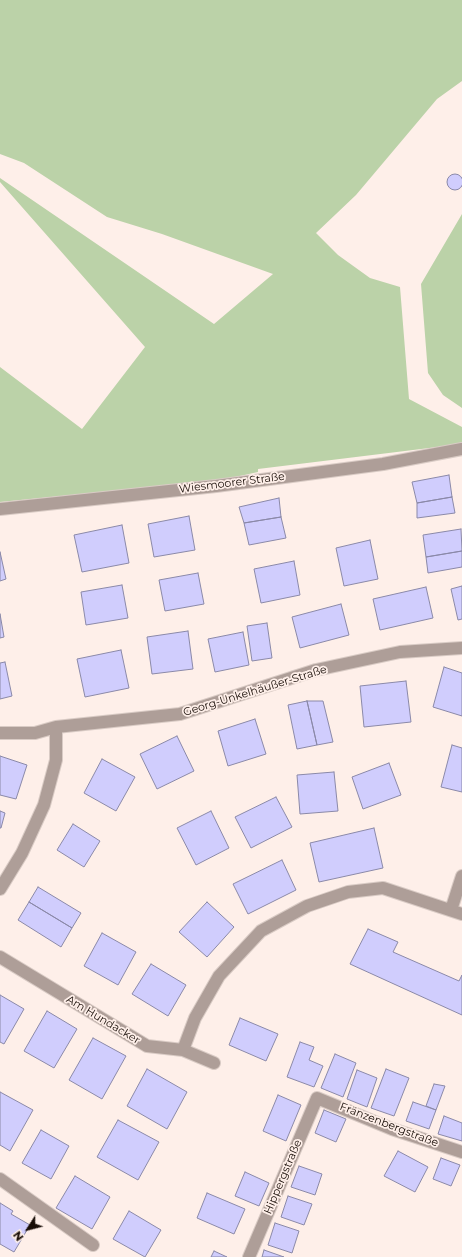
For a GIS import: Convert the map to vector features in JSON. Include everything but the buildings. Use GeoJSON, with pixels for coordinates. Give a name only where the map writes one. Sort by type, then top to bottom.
{"type":"FeatureCollection","features":[{"type":"Feature","properties":{"kind":"street","name":"Wiesmoorer Straße"},"geometry":{"type":"LineString","coordinates":[[0,509],[216,486],[383,464],[462,449]]}},
{"type":"Feature","properties":{"kind":"street","name":"Georg-Unkelhäußer-Straße"},"geometry":{"type":"LineString","coordinates":[[0,733],[35,733],[56,727],[180,714],[316,670],[400,652],[462,648]]}},
{"type":"Feature","properties":{"kind":"street"},"geometry":{"type":"LineString","coordinates":[[0,888],[22,853],[44,805],[56,760],[56,727]]}},
{"type":"Feature","properties":{"kind":"street"},"geometry":{"type":"LineString","coordinates":[[183,1050],[195,1018],[220,976],[261,931],[308,906],[348,892],[383,888],[456,912],[462,876]]}},
{"type":"Feature","properties":{"kind":"street","name":"Am Hundacker"},"geometry":{"type":"LineString","coordinates":[[0,957],[147,1046],[183,1050],[214,1063]]}},
{"type":"Feature","properties":{"kind":"street","name":"Fränzenbergstraße"},"geometry":{"type":"LineString","coordinates":[[317,1098],[392,1129],[462,1152]]}},
{"type":"Feature","properties":{"kind":"street","name":"Hippergstraße"},"geometry":{"type":"LineString","coordinates":[[249,1257],[317,1098]]}},
{"type":"Feature","properties":{"kind":"street"},"geometry":{"type":"LineString","coordinates":[[0,1179],[93,1245]]}},
{"type":"Feature","properties":{"kind":"green space"},"geometry":{"type":"Polygon","coordinates":[[[0,0],[462,0],[462,81],[437,99],[356,195],[316,233],[338,255],[370,278],[400,287],[409,399],[462,427],[462,444],[258,469],[258,472],[217,481],[0,502],[0,367],[82,429],[145,347],[0,182],[0,178],[214,324],[273,274],[162,234],[107,217],[24,163],[0,154],[0,0]]]}},
{"type":"Feature","properties":{"kind":"green space"},"geometry":{"type":"Polygon","coordinates":[[[462,214],[462,408],[443,395],[428,373],[421,284],[462,214]]]}}]}
